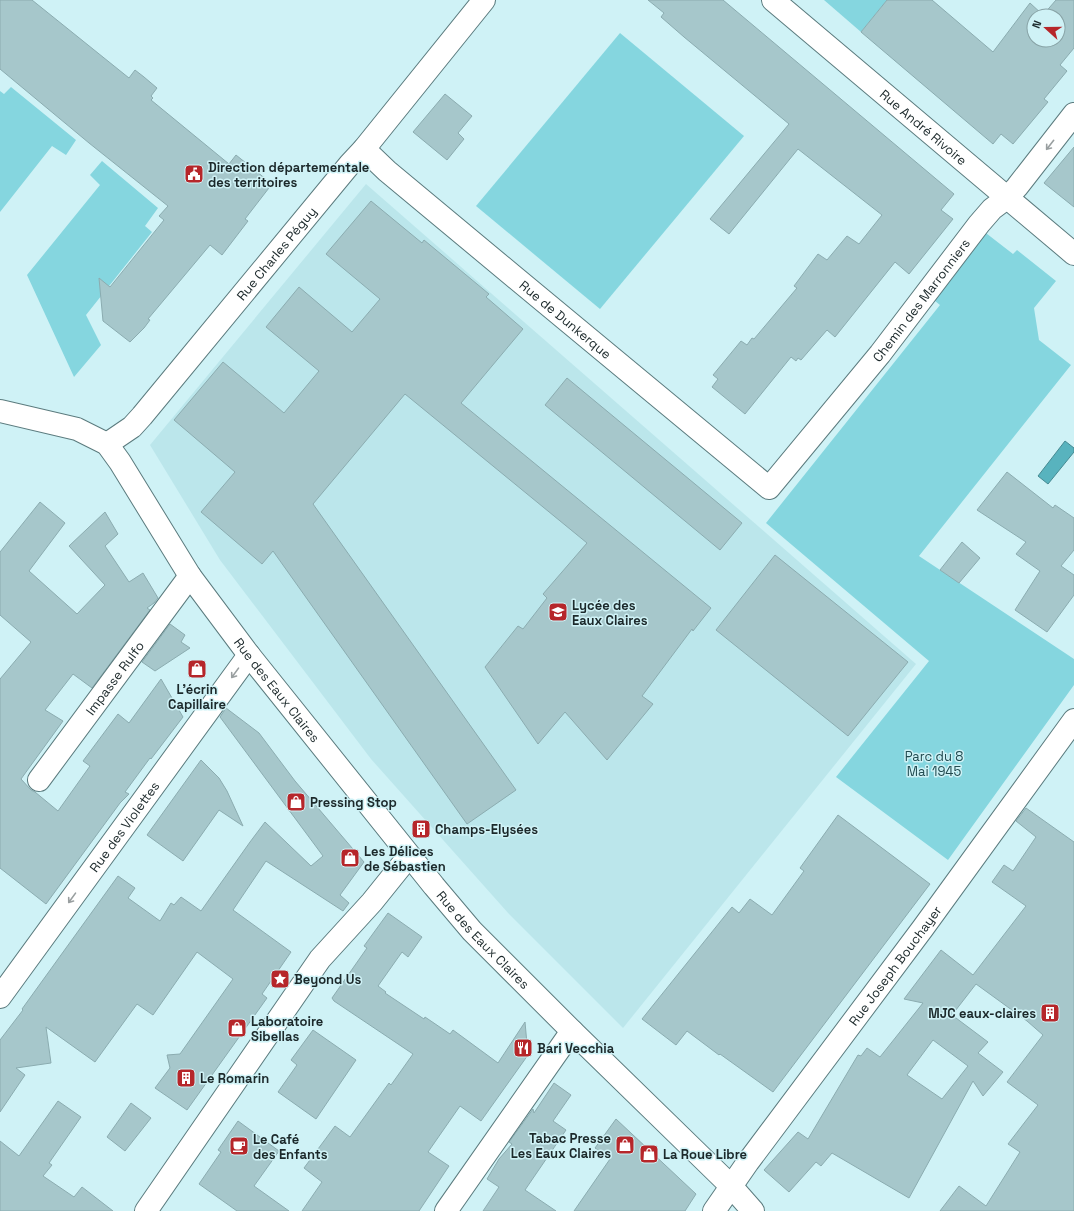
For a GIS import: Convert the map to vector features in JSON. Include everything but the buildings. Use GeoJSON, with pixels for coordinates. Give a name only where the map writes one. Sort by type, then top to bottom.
{"type":"FeatureCollection","features":[{"type":"Feature","properties":{"kind":"street","name":"Rue Charles Péguy"},"geometry":{"type":"LineString","coordinates":[[107,444],[132,427],[344,170],[364,149],[484,0]]}},
{"type":"Feature","properties":{"kind":"street","name":"Rue André Rivoire"},"geometry":{"type":"LineString","coordinates":[[773,0],[1074,254]]}},
{"type":"Feature","properties":{"kind":"street","name":"Chemin des Marronniers"},"geometry":{"type":"LineString","coordinates":[[769,488],[880,354],[979,224],[992,209],[1008,197],[1017,187],[1074,114]]}},
{"type":"Feature","properties":{"kind":"street","name":"Rue de Dunkerque"},"geometry":{"type":"LineString","coordinates":[[364,149],[379,164],[769,488]]}},
{"type":"Feature","properties":{"kind":"street"},"geometry":{"type":"LineString","coordinates":[[0,412],[77,429],[107,444]]}},
{"type":"Feature","properties":{"kind":"street","name":"Rue des Eaux Claires"},"geometry":{"type":"LineString","coordinates":[[107,444],[120,462],[190,576],[248,655],[409,856],[472,930],[572,1031],[732,1186],[753,1211]]}},
{"type":"Feature","properties":{"kind":"street","name":"Impasse Rulfo"},"geometry":{"type":"LineString","coordinates":[[39,780],[190,576]]}},
{"type":"Feature","properties":{"kind":"street","name":"Rue des Violettes"},"geometry":{"type":"LineString","coordinates":[[0,997],[248,655]]}},
{"type":"Feature","properties":{"kind":"street","name":"Rue Joseph Bouchayer"},"geometry":{"type":"LineString","coordinates":[[714,1211],[923,928],[1074,720]]}},
{"type":"Feature","properties":{"kind":"street"},"geometry":{"type":"LineString","coordinates":[[146,1211],[320,960],[372,902],[409,856]]}},
{"type":"Feature","properties":{"kind":"street"},"geometry":{"type":"LineString","coordinates":[[446,1211],[572,1031]]}},
{"type":"Feature","properties":{"kind":"shaded area","name":"Lycée des Eaux Claires"},"geometry":{"type":"Polygon","coordinates":[[[366,184],[916,664],[623,1028],[509,914],[371,759],[220,560],[150,445],[366,184]]]}},
{"type":"Feature","properties":{"kind":"shaded area"},"geometry":{"type":"Polygon","coordinates":[[[1065,441],[1074,448],[1074,452],[1048,484],[1038,476],[1065,441]]]}},
{"type":"Feature","properties":{"kind":"green space"},"geometry":{"type":"Polygon","coordinates":[[[824,0],[887,0],[861,32],[824,0]]]}},
{"type":"Feature","properties":{"kind":"green space"},"geometry":{"type":"Polygon","coordinates":[[[620,33],[744,136],[600,309],[476,206],[620,33]]]}},
{"type":"Feature","properties":{"kind":"green space"},"geometry":{"type":"Polygon","coordinates":[[[11,87],[76,140],[66,155],[52,146],[0,212],[0,91],[4,94],[11,87]]]}},
{"type":"Feature","properties":{"kind":"green space"},"geometry":{"type":"Polygon","coordinates":[[[102,161],[158,208],[145,226],[152,232],[86,315],[101,345],[74,377],[27,275],[100,185],[90,175],[102,161]]]}},
{"type":"Feature","properties":{"kind":"green space","name":"Parc du 8 Mai 1945"},"geometry":{"type":"Polygon","coordinates":[[[982,230],[1013,254],[1017,250],[1056,281],[1034,308],[1039,340],[1071,365],[919,556],[1074,659],[1074,685],[948,860],[836,777],[929,661],[766,523],[940,305],[929,296],[982,230]]]}},
{"type":"Feature","properties":{"kind":"place","name":"Direction départementale des territoires"},"geometry":{"type":"Point","coordinates":[194,174]}},
{"type":"Feature","properties":{"kind":"place","name":"Lycée des Eaux Claires"},"geometry":{"type":"Point","coordinates":[558,612]}},
{"type":"Feature","properties":{"kind":"place","name":"L'écrin Capillaire"},"geometry":{"type":"Point","coordinates":[197,669]}},
{"type":"Feature","properties":{"kind":"place","name":"Pressing Stop"},"geometry":{"type":"Point","coordinates":[296,802]}},
{"type":"Feature","properties":{"kind":"place","name":"Champs-Elysées"},"geometry":{"type":"Point","coordinates":[421,829]}},
{"type":"Feature","properties":{"kind":"place","name":"Les Délices de Sébastien"},"geometry":{"type":"Point","coordinates":[350,858]}},
{"type":"Feature","properties":{"kind":"place","name":"Beyond Us"},"geometry":{"type":"Point","coordinates":[280,979]}},
{"type":"Feature","properties":{"kind":"place","name":"MJC eaux-claires"},"geometry":{"type":"Point","coordinates":[1050,1013]}},
{"type":"Feature","properties":{"kind":"place","name":"Laboratoire Sibellas"},"geometry":{"type":"Point","coordinates":[237,1028]}},
{"type":"Feature","properties":{"kind":"place","name":"Bari Vecchia"},"geometry":{"type":"Point","coordinates":[523,1048]}},
{"type":"Feature","properties":{"kind":"place","name":"Le Romarin"},"geometry":{"type":"Point","coordinates":[186,1078]}},
{"type":"Feature","properties":{"kind":"place","name":"Tabac Presse Les Eaux Claires"},"geometry":{"type":"Point","coordinates":[625,1145]}},
{"type":"Feature","properties":{"kind":"place","name":"Le Café des Enfants"},"geometry":{"type":"Point","coordinates":[239,1146]}},
{"type":"Feature","properties":{"kind":"place","name":"La Roue Libre"},"geometry":{"type":"Point","coordinates":[649,1154]}}]}
